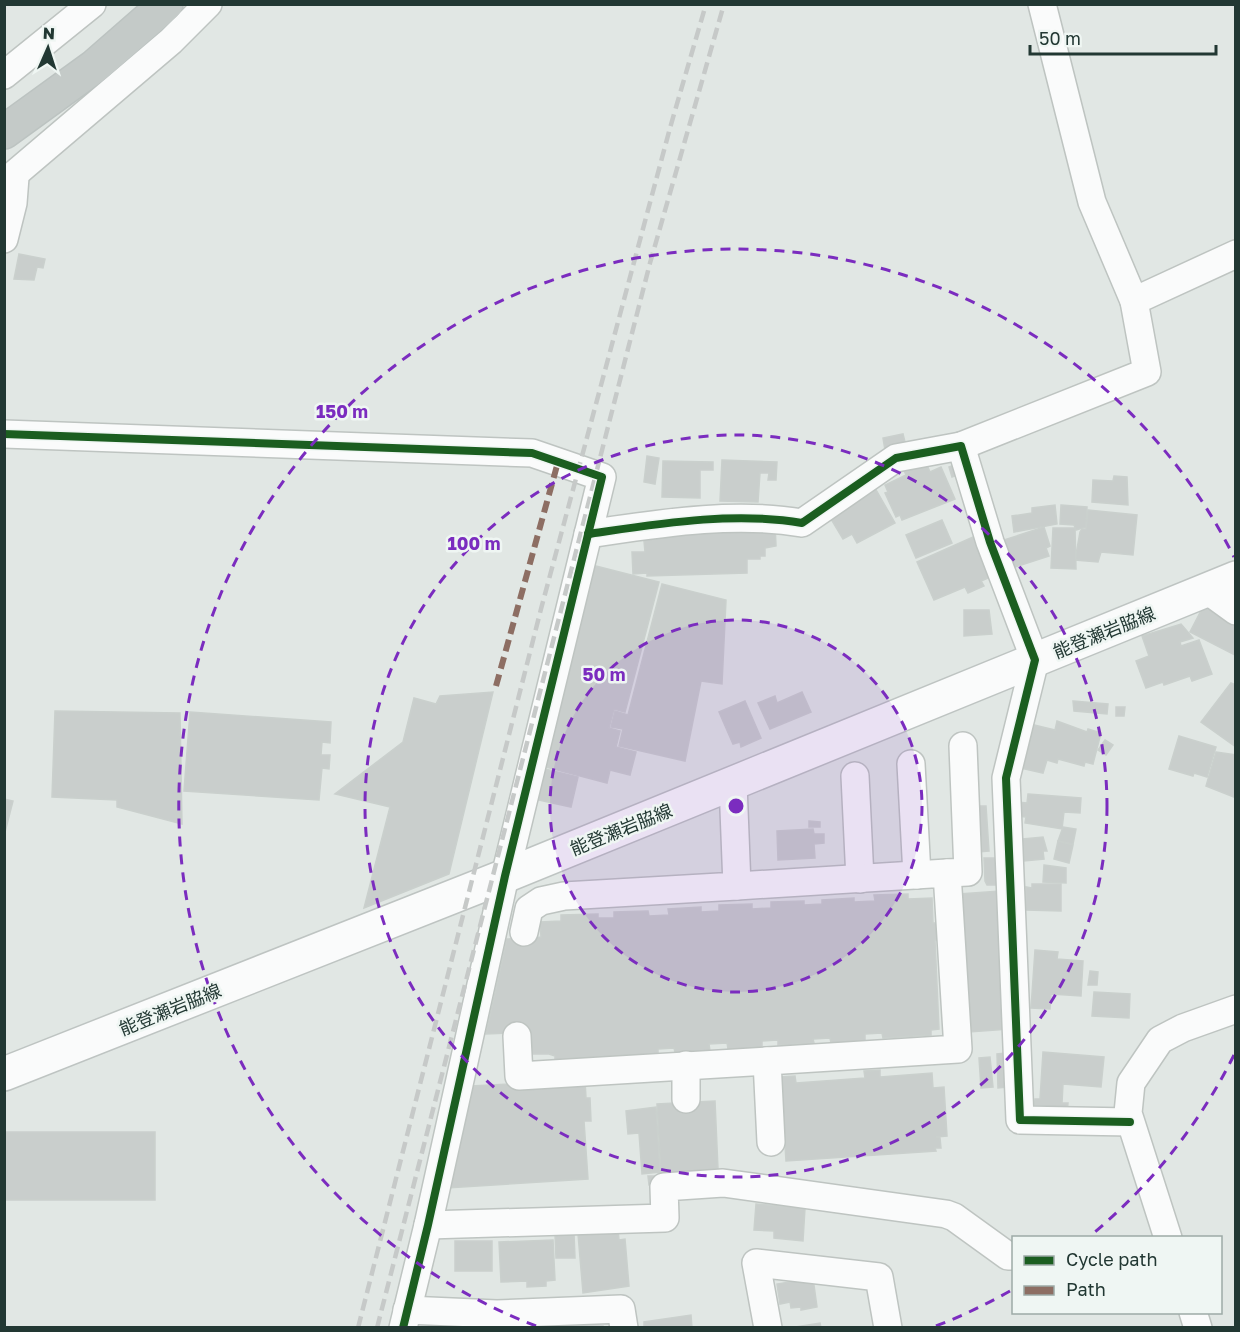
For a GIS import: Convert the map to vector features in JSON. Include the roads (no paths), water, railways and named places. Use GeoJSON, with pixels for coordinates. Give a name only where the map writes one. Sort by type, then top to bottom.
{"type":"FeatureCollection","features":[{"type":"Feature","properties":{"kind":"highway"},"geometry":{"type":"LineString","coordinates":[[4,132],[95,66],[166,4]]}},
{"type":"Feature","properties":{"kind":"main road","name":"能登瀬岩脇線"},"geometry":{"type":"LineString","coordinates":[[4,1074],[505,876],[1221,584]]}},
{"type":"Feature","properties":{"kind":"street"},"geometry":{"type":"LineString","coordinates":[[4,75],[92,4]]}},
{"type":"Feature","properties":{"kind":"street"},"geometry":{"type":"LineString","coordinates":[[4,239],[13,203],[10,180],[171,41],[208,4]]}},
{"type":"Feature","properties":{"kind":"street"},"geometry":{"type":"LineString","coordinates":[[588,534],[702,521],[775,518],[802,523],[896,458],[961,446],[1147,372],[1134,301],[1092,202],[1042,4]]}},
{"type":"Feature","properties":{"kind":"street"},"geometry":{"type":"LineString","coordinates":[[1134,301],[1236,254]]}},
{"type":"Feature","properties":{"kind":"street"},"geometry":{"type":"LineString","coordinates":[[4,434],[532,453],[602,477],[505,876],[405,1319],[621,1309],[624,1328]]}},
{"type":"Feature","properties":{"kind":"street"},"geometry":{"type":"LineString","coordinates":[[961,446],[990,542],[1035,660],[1006,778],[1020,1120],[1130,1122]]}},
{"type":"Feature","properties":{"kind":"street"},"geometry":{"type":"LineString","coordinates":[[1221,584],[1236,611]]}},
{"type":"Feature","properties":{"kind":"street"},"geometry":{"type":"LineString","coordinates":[[524,932],[528,909],[541,901],[564,897],[968,872],[963,746]]}},
{"type":"Feature","properties":{"kind":"street"},"geometry":{"type":"LineString","coordinates":[[911,764],[917,875]]}},
{"type":"Feature","properties":{"kind":"street"},"geometry":{"type":"LineString","coordinates":[[855,776],[860,879]]}},
{"type":"Feature","properties":{"kind":"street"},"geometry":{"type":"LineString","coordinates":[[733,784],[737,886]]}},
{"type":"Feature","properties":{"kind":"street"},"geometry":{"type":"LineString","coordinates":[[517,1036],[519,1076],[958,1049],[947,873]]}},
{"type":"Feature","properties":{"kind":"street"},"geometry":{"type":"LineString","coordinates":[[1167,1236],[1130,1122],[1128,1113],[1131,1083],[1160,1040],[1183,1028],[1236,1009]]}},
{"type":"Feature","properties":{"kind":"street"},"geometry":{"type":"LineString","coordinates":[[767,1061],[771,1142]]}},
{"type":"Feature","properties":{"kind":"street"},"geometry":{"type":"LineString","coordinates":[[686,1065],[686,1099]]}},
{"type":"Feature","properties":{"kind":"street"},"geometry":{"type":"LineString","coordinates":[[428,1225],[665,1218],[664,1187],[723,1183],[946,1214],[954,1217],[1008,1256],[1012,1256]]}},
{"type":"Feature","properties":{"kind":"street"},"geometry":{"type":"LineString","coordinates":[[768,1328],[756,1263],[879,1276],[888,1328]]}},
{"type":"Feature","properties":{"kind":"railway"},"geometry":{"type":"LineString","coordinates":[[358,1328],[541,609],[670,128],[706,4]]}},
{"type":"Feature","properties":{"kind":"railway"},"geometry":{"type":"LineString","coordinates":[[377,1328],[650,263],[724,4]]}}]}
